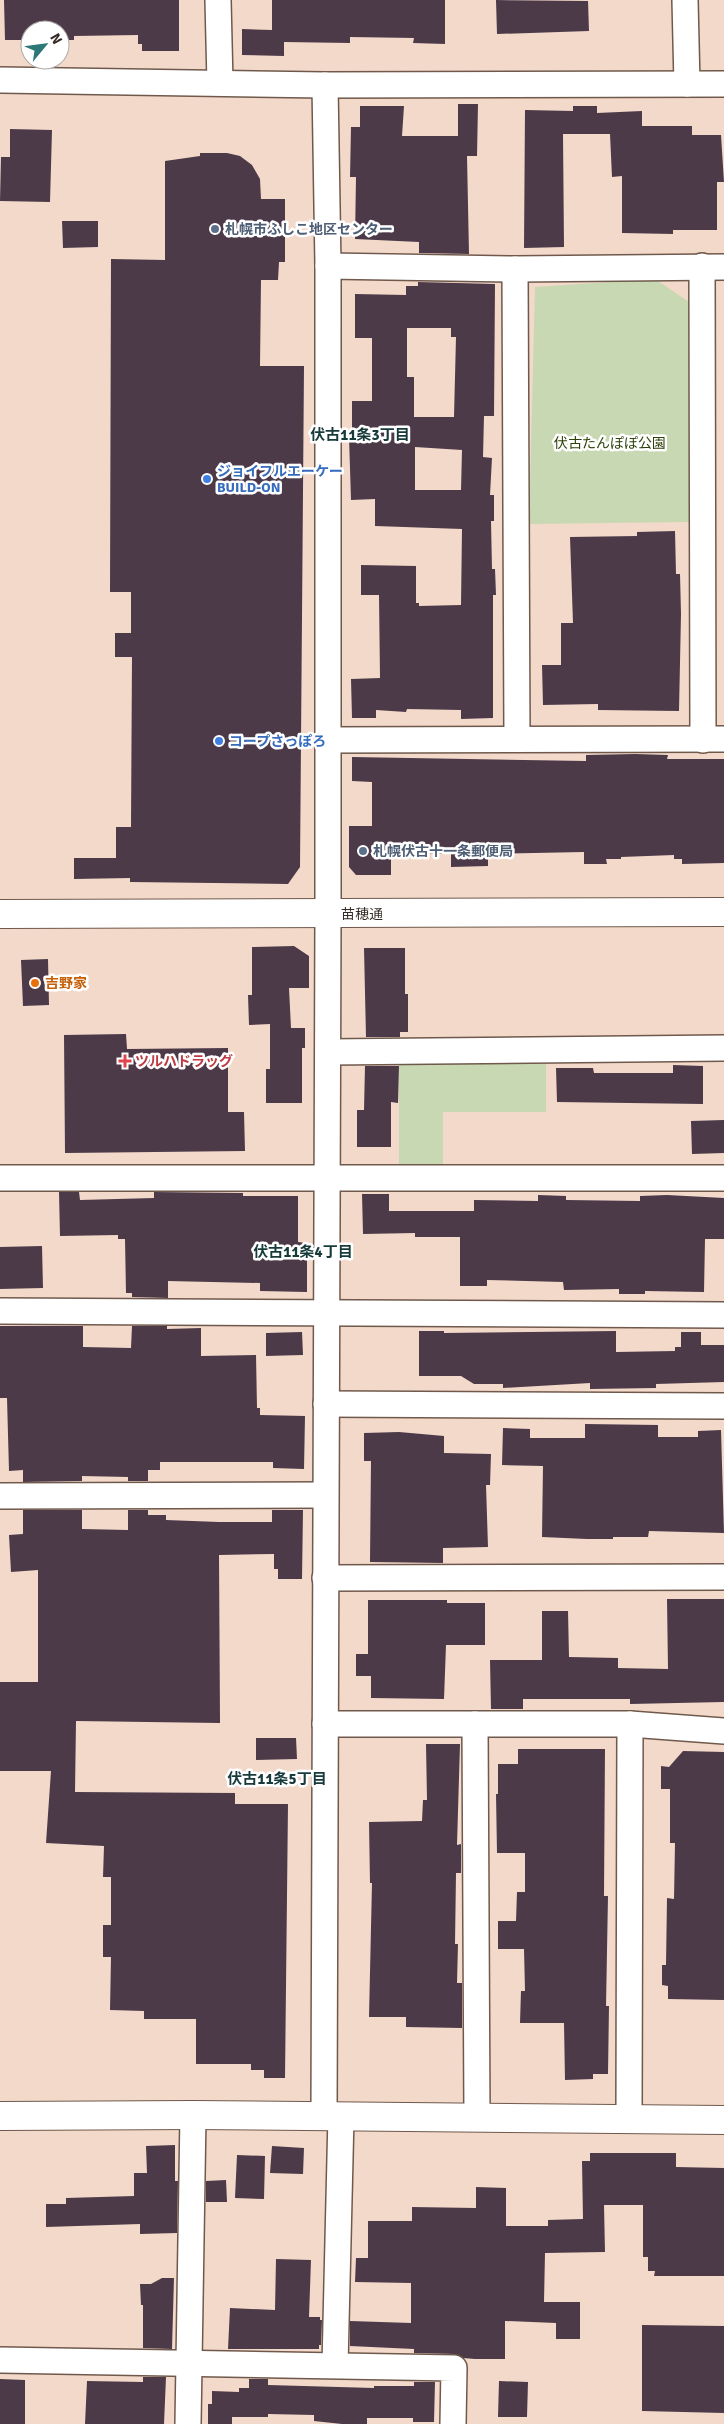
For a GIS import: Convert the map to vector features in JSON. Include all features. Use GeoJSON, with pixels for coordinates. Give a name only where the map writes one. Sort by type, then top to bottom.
{"type":"FeatureCollection","features":[{"type":"Feature","properties":{"kind":"street"},"geometry":{"type":"LineString","coordinates":[[218,0],[220,83]]}},
{"type":"Feature","properties":{"kind":"street"},"geometry":{"type":"LineString","coordinates":[[685,0],[687,84]]}},
{"type":"Feature","properties":{"kind":"street"},"geometry":{"type":"LineString","coordinates":[[0,80],[325,85],[724,84]]}},
{"type":"Feature","properties":{"kind":"street"},"geometry":{"type":"LineString","coordinates":[[325,85],[328,266],[328,1177],[324,1495],[325,1724],[335,2365]]}},
{"type":"Feature","properties":{"kind":"street"},"geometry":{"type":"LineString","coordinates":[[327,740],[714,740],[713,267],[515,269],[328,266]]}},
{"type":"Feature","properties":{"kind":"street"},"geometry":{"type":"LineString","coordinates":[[515,269],[517,739]]}},
{"type":"Feature","properties":{"kind":"street","name":"苗穂通"},"geometry":{"type":"LineString","coordinates":[[0,914],[724,912]]}},
{"type":"Feature","properties":{"kind":"street"},"geometry":{"type":"LineString","coordinates":[[328,1052],[724,1048]]}},
{"type":"Feature","properties":{"kind":"street"},"geometry":{"type":"LineString","coordinates":[[0,1178],[724,1178]]}},
{"type":"Feature","properties":{"kind":"street"},"geometry":{"type":"LineString","coordinates":[[0,1311],[327,1314],[724,1314]]}},
{"type":"Feature","properties":{"kind":"street"},"geometry":{"type":"LineString","coordinates":[[326,1404],[724,1406]]}},
{"type":"Feature","properties":{"kind":"street"},"geometry":{"type":"LineString","coordinates":[[0,1496],[324,1495]]}},
{"type":"Feature","properties":{"kind":"street"},"geometry":{"type":"LineString","coordinates":[[325,1578],[724,1577]]}},
{"type":"Feature","properties":{"kind":"street"},"geometry":{"type":"LineString","coordinates":[[325,1724],[630,1724],[724,1731]]}},
{"type":"Feature","properties":{"kind":"street"},"geometry":{"type":"LineString","coordinates":[[475,1724],[476,2118]]}},
{"type":"Feature","properties":{"kind":"street"},"geometry":{"type":"LineString","coordinates":[[629,2119],[630,1724]]}},
{"type":"Feature","properties":{"kind":"street"},"geometry":{"type":"LineString","coordinates":[[188,2424],[193,2115]]}},
{"type":"Feature","properties":{"kind":"street"},"geometry":{"type":"LineString","coordinates":[[0,2116],[193,2115],[724,2120]]}},
{"type":"Feature","properties":{"kind":"street"},"geometry":{"type":"LineString","coordinates":[[0,2360],[454,2368],[452,2424]]}},
{"type":"Feature","properties":{"kind":"green space","name":"伏古たんぽぽ公園"},"geometry":{"type":"Polygon","coordinates":[[[655,279],[689,302],[690,522],[529,524],[535,287],[655,279]]]}},
{"type":"Feature","properties":{"kind":"green space"},"geometry":{"type":"Polygon","coordinates":[[[399,1064],[546,1064],[546,1112],[443,1112],[443,1165],[399,1165],[399,1064]]]}},
{"type":"Feature","properties":{"kind":"building"},"geometry":{"type":"Polygon","coordinates":[[[4,0],[179,0],[179,51],[142,51],[142,44],[138,44],[138,35],[74,36],[74,40],[70,40],[70,20],[20,20],[20,40],[5,40],[4,0]]]}},
{"type":"Feature","properties":{"kind":"building"},"geometry":{"type":"Polygon","coordinates":[[[272,0],[445,0],[445,44],[413,43],[414,38],[350,37],[350,43],[284,42],[284,56],[242,55],[242,29],[272,30],[272,0]]]}},
{"type":"Feature","properties":{"kind":"building"},"geometry":{"type":"Polygon","coordinates":[[[496,0],[588,1],[589,31],[497,34],[496,0]]]}},
{"type":"Feature","properties":{"kind":"building"},"geometry":{"type":"Polygon","coordinates":[[[458,104],[478,104],[477,156],[467,156],[469,254],[419,253],[419,242],[355,239],[356,177],[350,177],[351,127],[360,127],[360,106],[404,106],[402,136],[458,136],[458,104]]]}},
{"type":"Feature","properties":{"kind":"building"},"geometry":{"type":"Polygon","coordinates":[[[573,106],[597,106],[597,113],[642,111],[642,126],[692,126],[692,135],[721,135],[724,182],[717,182],[717,230],[673,230],[673,234],[622,233],[622,176],[612,177],[610,134],[563,134],[564,247],[524,248],[525,110],[573,111],[573,106]]]}},
{"type":"Feature","properties":{"kind":"building"},"geometry":{"type":"Polygon","coordinates":[[[10,129],[52,130],[50,202],[0,201],[1,157],[10,157],[10,129]]]}},
{"type":"Feature","properties":{"kind":"building"},"geometry":{"type":"Polygon","coordinates":[[[200,153],[227,153],[240,156],[252,165],[260,179],[261,199],[285,199],[285,262],[279,262],[278,280],[261,280],[260,366],[304,366],[300,867],[288,884],[130,882],[130,878],[74,879],[74,858],[116,858],[116,827],[131,827],[132,657],[115,657],[115,633],[131,633],[131,592],[110,592],[111,259],[165,260],[165,161],[200,156],[200,153]]]}},
{"type":"Feature","properties":{"kind":"building"},"geometry":{"type":"Polygon","coordinates":[[[62,221],[98,221],[98,247],[63,248],[62,221]]]}},
{"type":"Feature","properties":{"kind":"building"},"geometry":{"type":"Polygon","coordinates":[[[418,282],[495,284],[494,416],[484,416],[483,457],[492,458],[490,495],[494,495],[494,521],[491,521],[492,569],[495,569],[496,595],[493,595],[493,718],[461,719],[461,710],[407,709],[406,712],[376,710],[376,718],[352,718],[351,679],[380,678],[379,595],[361,595],[361,565],[416,566],[416,603],[419,603],[419,606],[461,605],[462,529],[375,526],[375,499],[351,500],[349,437],[352,437],[352,401],[372,401],[372,338],[355,338],[355,294],[406,295],[406,286],[418,286],[418,282]],[[407,328],[407,377],[414,377],[414,417],[454,417],[456,337],[451,337],[451,328],[407,328]],[[415,447],[415,490],[461,490],[462,450],[415,447]]]}},
{"type":"Feature","properties":{"kind":"building"},"geometry":{"type":"Polygon","coordinates":[[[675,531],[676,574],[680,574],[681,614],[679,711],[598,710],[598,704],[543,705],[542,665],[561,665],[561,623],[573,623],[570,537],[637,536],[637,532],[675,531]]]}},
{"type":"Feature","properties":{"kind":"building"},"geometry":{"type":"Polygon","coordinates":[[[586,755],[668,755],[667,759],[724,759],[724,863],[682,864],[682,859],[674,859],[674,855],[621,857],[621,859],[606,859],[607,864],[584,864],[584,852],[488,854],[488,866],[451,867],[451,854],[391,853],[391,875],[356,875],[349,867],[349,826],[372,826],[372,782],[352,781],[352,757],[586,761],[586,755]]]}},
{"type":"Feature","properties":{"kind":"building"},"geometry":{"type":"Polygon","coordinates":[[[294,946],[309,956],[309,988],[289,988],[291,1028],[305,1028],[305,1048],[302,1048],[302,1103],[266,1103],[266,1069],[270,1069],[270,1024],[249,1025],[248,995],[252,995],[252,947],[294,946]]]}},
{"type":"Feature","properties":{"kind":"building"},"geometry":{"type":"Polygon","coordinates":[[[364,948],[405,948],[405,994],[408,994],[408,1032],[400,1032],[400,1037],[366,1037],[364,948]]]}},
{"type":"Feature","properties":{"kind":"building","name":"吉野家"},"geometry":{"type":"Polygon","coordinates":[[[48,959],[49,1005],[23,1006],[21,960],[48,959]]]}},
{"type":"Feature","properties":{"kind":"building"},"geometry":{"type":"Polygon","coordinates":[[[126,1034],[127,1049],[228,1048],[228,1112],[244,1112],[245,1151],[65,1153],[64,1035],[126,1034]]]}},
{"type":"Feature","properties":{"kind":"building"},"geometry":{"type":"Polygon","coordinates":[[[673,1065],[703,1066],[703,1104],[557,1102],[556,1068],[593,1068],[594,1073],[673,1073],[673,1065]]]}},
{"type":"Feature","properties":{"kind":"building"},"geometry":{"type":"Polygon","coordinates":[[[365,1066],[399,1066],[398,1103],[391,1102],[391,1147],[357,1147],[357,1110],[364,1110],[365,1066]]]}},
{"type":"Feature","properties":{"kind":"building"},"geometry":{"type":"Polygon","coordinates":[[[724,1120],[724,1153],[692,1154],[691,1121],[724,1120]]]}},
{"type":"Feature","properties":{"kind":"building"},"geometry":{"type":"Polygon","coordinates":[[[59,1192],[79,1192],[80,1200],[154,1198],[154,1192],[243,1193],[243,1196],[298,1196],[298,1242],[307,1243],[307,1292],[260,1291],[260,1283],[168,1281],[168,1298],[132,1297],[132,1293],[126,1293],[125,1239],[118,1239],[118,1235],[60,1236],[59,1192]]]}},
{"type":"Feature","properties":{"kind":"building"},"geometry":{"type":"Polygon","coordinates":[[[362,1194],[389,1194],[389,1211],[474,1211],[474,1200],[538,1201],[538,1195],[566,1196],[566,1200],[640,1201],[640,1196],[667,1195],[724,1198],[724,1239],[705,1239],[704,1292],[645,1291],[645,1294],[619,1294],[619,1289],[564,1290],[563,1282],[487,1280],[487,1286],[460,1286],[460,1237],[415,1237],[415,1233],[363,1234],[362,1194]]]}},
{"type":"Feature","properties":{"kind":"building"},"geometry":{"type":"Polygon","coordinates":[[[42,1246],[43,1288],[0,1289],[0,1247],[42,1246]]]}},
{"type":"Feature","properties":{"kind":"building"},"geometry":{"type":"Polygon","coordinates":[[[0,1326],[83,1326],[83,1347],[131,1348],[132,1326],[167,1326],[167,1329],[201,1328],[201,1356],[256,1355],[257,1408],[260,1408],[260,1415],[305,1416],[304,1469],[273,1468],[273,1462],[160,1462],[160,1470],[148,1470],[148,1481],[128,1481],[128,1477],[82,1476],[82,1481],[23,1482],[23,1470],[9,1471],[7,1398],[0,1398],[0,1326]]]}},
{"type":"Feature","properties":{"kind":"building"},"geometry":{"type":"Polygon","coordinates":[[[419,1331],[444,1331],[444,1333],[616,1331],[616,1352],[675,1351],[675,1347],[681,1347],[681,1332],[701,1332],[701,1345],[724,1345],[724,1382],[656,1384],[656,1388],[590,1389],[590,1383],[503,1388],[503,1384],[474,1384],[461,1376],[419,1376],[419,1331]]]}},
{"type":"Feature","properties":{"kind":"building"},"geometry":{"type":"Polygon","coordinates":[[[302,1332],[303,1355],[266,1356],[266,1333],[302,1332]]]}},
{"type":"Feature","properties":{"kind":"building"},"geometry":{"type":"Polygon","coordinates":[[[585,1424],[658,1425],[658,1437],[698,1437],[698,1431],[721,1430],[724,1533],[649,1531],[648,1537],[613,1537],[613,1539],[542,1537],[543,1466],[502,1465],[503,1428],[530,1429],[530,1438],[585,1438],[585,1424]]]}},
{"type":"Feature","properties":{"kind":"building"},"geometry":{"type":"Polygon","coordinates":[[[399,1432],[444,1436],[444,1453],[491,1454],[490,1485],[486,1485],[488,1547],[443,1548],[443,1563],[370,1562],[371,1461],[364,1461],[364,1433],[399,1432]]]}},
{"type":"Feature","properties":{"kind":"building"},"geometry":{"type":"Polygon","coordinates":[[[23,1510],[82,1510],[82,1529],[128,1530],[128,1510],[148,1510],[148,1515],[166,1515],[166,1520],[272,1522],[272,1510],[303,1510],[302,1579],[278,1579],[278,1569],[274,1569],[274,1554],[219,1555],[220,1723],[76,1721],[75,1792],[235,1793],[235,1804],[288,1804],[285,2078],[264,2078],[264,2070],[251,2070],[251,2064],[196,2064],[196,2019],[144,2019],[144,2011],[110,2010],[111,1957],[103,1957],[103,1925],[111,1925],[111,1877],[103,1877],[104,1846],[46,1843],[51,1771],[0,1771],[0,1682],[38,1682],[38,1570],[11,1572],[9,1535],[23,1534],[23,1510]]]}},
{"type":"Feature","properties":{"kind":"building"},"geometry":{"type":"Polygon","coordinates":[[[667,1599],[724,1599],[724,1702],[630,1704],[630,1699],[523,1699],[523,1709],[491,1709],[490,1660],[542,1660],[542,1611],[568,1611],[569,1657],[618,1658],[618,1668],[668,1669],[667,1599]]]}},
{"type":"Feature","properties":{"kind":"building"},"geometry":{"type":"Polygon","coordinates":[[[368,1600],[447,1600],[447,1603],[485,1603],[485,1645],[446,1645],[444,1699],[371,1698],[371,1676],[356,1676],[356,1654],[368,1654],[368,1600]]]}},
{"type":"Feature","properties":{"kind":"building"},"geometry":{"type":"Polygon","coordinates":[[[256,1738],[296,1738],[297,1759],[256,1760],[256,1738]]]}},
{"type":"Feature","properties":{"kind":"building"},"geometry":{"type":"Polygon","coordinates":[[[426,1744],[460,1744],[457,1845],[461,1844],[461,1873],[456,1873],[455,1944],[458,1944],[457,1983],[462,1983],[462,2028],[406,2027],[406,2017],[369,2017],[372,1883],[370,1883],[369,1822],[422,1821],[423,1800],[427,1800],[426,1744]]]}},
{"type":"Feature","properties":{"kind":"building"},"geometry":{"type":"Polygon","coordinates":[[[518,1749],[605,1749],[604,1896],[608,1896],[606,2006],[609,2006],[608,2074],[593,2074],[593,2079],[565,2080],[564,2023],[520,2023],[521,1991],[525,1991],[524,1949],[498,1949],[498,1921],[516,1921],[517,1892],[525,1892],[525,1853],[497,1853],[496,1794],[498,1794],[498,1764],[518,1764],[518,1749]]]}},
{"type":"Feature","properties":{"kind":"building"},"geometry":{"type":"Polygon","coordinates":[[[683,1751],[724,1752],[724,2000],[668,1999],[668,1986],[662,1985],[662,1965],[666,1965],[667,1898],[674,1899],[675,1843],[670,1843],[670,1789],[661,1789],[661,1766],[669,1767],[683,1751]]]}},
{"type":"Feature","properties":{"kind":"building"},"geometry":{"type":"Polygon","coordinates":[[[175,2145],[175,2181],[178,2181],[177,2233],[140,2234],[140,2224],[46,2227],[46,2204],[66,2204],[66,2198],[134,2196],[134,2173],[147,2173],[146,2146],[175,2145]]]}},
{"type":"Feature","properties":{"kind":"building"},"geometry":{"type":"Polygon","coordinates":[[[272,2146],[304,2148],[303,2174],[270,2173],[272,2146]]]}},
{"type":"Feature","properties":{"kind":"building"},"geometry":{"type":"Polygon","coordinates":[[[590,2153],[676,2153],[676,2167],[724,2168],[724,2276],[654,2276],[655,2271],[648,2271],[648,2257],[643,2257],[643,2205],[604,2205],[605,2252],[545,2253],[544,2302],[580,2302],[580,2339],[556,2339],[556,2323],[505,2321],[505,2359],[463,2358],[454,2354],[414,2353],[414,2349],[350,2346],[350,2321],[411,2323],[411,2283],[355,2282],[356,2258],[368,2258],[368,2221],[412,2221],[412,2207],[476,2208],[476,2187],[506,2188],[506,2226],[548,2226],[548,2220],[583,2219],[582,2161],[590,2161],[590,2153]]]}},
{"type":"Feature","properties":{"kind":"building"},"geometry":{"type":"Polygon","coordinates":[[[237,2155],[265,2156],[264,2199],[235,2198],[237,2155]]]}},
{"type":"Feature","properties":{"kind":"building"},"geometry":{"type":"Polygon","coordinates":[[[226,2180],[227,2202],[206,2202],[206,2181],[226,2180]]]}},
{"type":"Feature","properties":{"kind":"building"},"geometry":{"type":"Polygon","coordinates":[[[276,2259],[311,2260],[309,2317],[320,2317],[320,2320],[322,2320],[321,2345],[319,2345],[319,2349],[228,2349],[230,2308],[275,2310],[276,2259]]]}},
{"type":"Feature","properties":{"kind":"building"},"geometry":{"type":"Polygon","coordinates":[[[162,2278],[174,2278],[172,2349],[143,2348],[143,2305],[141,2305],[140,2284],[151,2284],[162,2278]]]}},
{"type":"Feature","properties":{"kind":"building"},"geometry":{"type":"Polygon","coordinates":[[[642,2325],[724,2326],[724,2413],[642,2411],[642,2325]]]}},
{"type":"Feature","properties":{"kind":"building"},"geometry":{"type":"Polygon","coordinates":[[[143,2377],[166,2377],[164,2424],[85,2424],[87,2381],[143,2382],[143,2377]]]}},
{"type":"Feature","properties":{"kind":"building"},"geometry":{"type":"Polygon","coordinates":[[[0,2379],[25,2380],[25,2424],[0,2424],[0,2379]]]}},
{"type":"Feature","properties":{"kind":"building"},"geometry":{"type":"Polygon","coordinates":[[[249,2379],[268,2379],[268,2385],[374,2388],[374,2386],[414,2386],[414,2382],[435,2382],[434,2422],[413,2422],[413,2418],[367,2418],[367,2424],[342,2424],[314,2421],[314,2415],[268,2414],[268,2417],[232,2417],[232,2424],[208,2424],[208,2404],[212,2404],[212,2391],[239,2392],[239,2388],[249,2388],[249,2379]]]}},
{"type":"Feature","properties":{"kind":"building"},"geometry":{"type":"Polygon","coordinates":[[[499,2381],[528,2382],[527,2417],[498,2417],[499,2381]]]}},
{"type":"Feature","properties":{"kind":"place","name":"札幌市ふしこ地区センター"},"geometry":{"type":"Point","coordinates":[215,229]}},
{"type":"Feature","properties":{"kind":"place","name":"ジョイフルエーケー BUILD-ON"},"geometry":{"type":"Point","coordinates":[207,479]}},
{"type":"Feature","properties":{"kind":"place","name":"コープさっぽろ"},"geometry":{"type":"Point","coordinates":[219,741]}},
{"type":"Feature","properties":{"kind":"place","name":"札幌伏古十一条郵便局"},"geometry":{"type":"Point","coordinates":[363,851]}},
{"type":"Feature","properties":{"kind":"place","name":"吉野家"},"geometry":{"type":"Point","coordinates":[35,983]}},
{"type":"Feature","properties":{"kind":"place","name":"ツルハドラッグ"},"geometry":{"type":"Point","coordinates":[125,1061]}},
{"type":"Feature","properties":{"kind":"district","name":"伏古11条3丁目"},"geometry":{"type":"Point","coordinates":[360,435]}},
{"type":"Feature","properties":{"kind":"district","name":"伏古11条4丁目"},"geometry":{"type":"Point","coordinates":[303,1252]}},
{"type":"Feature","properties":{"kind":"district","name":"伏古11条5丁目"},"geometry":{"type":"Point","coordinates":[277,1779]}}]}
